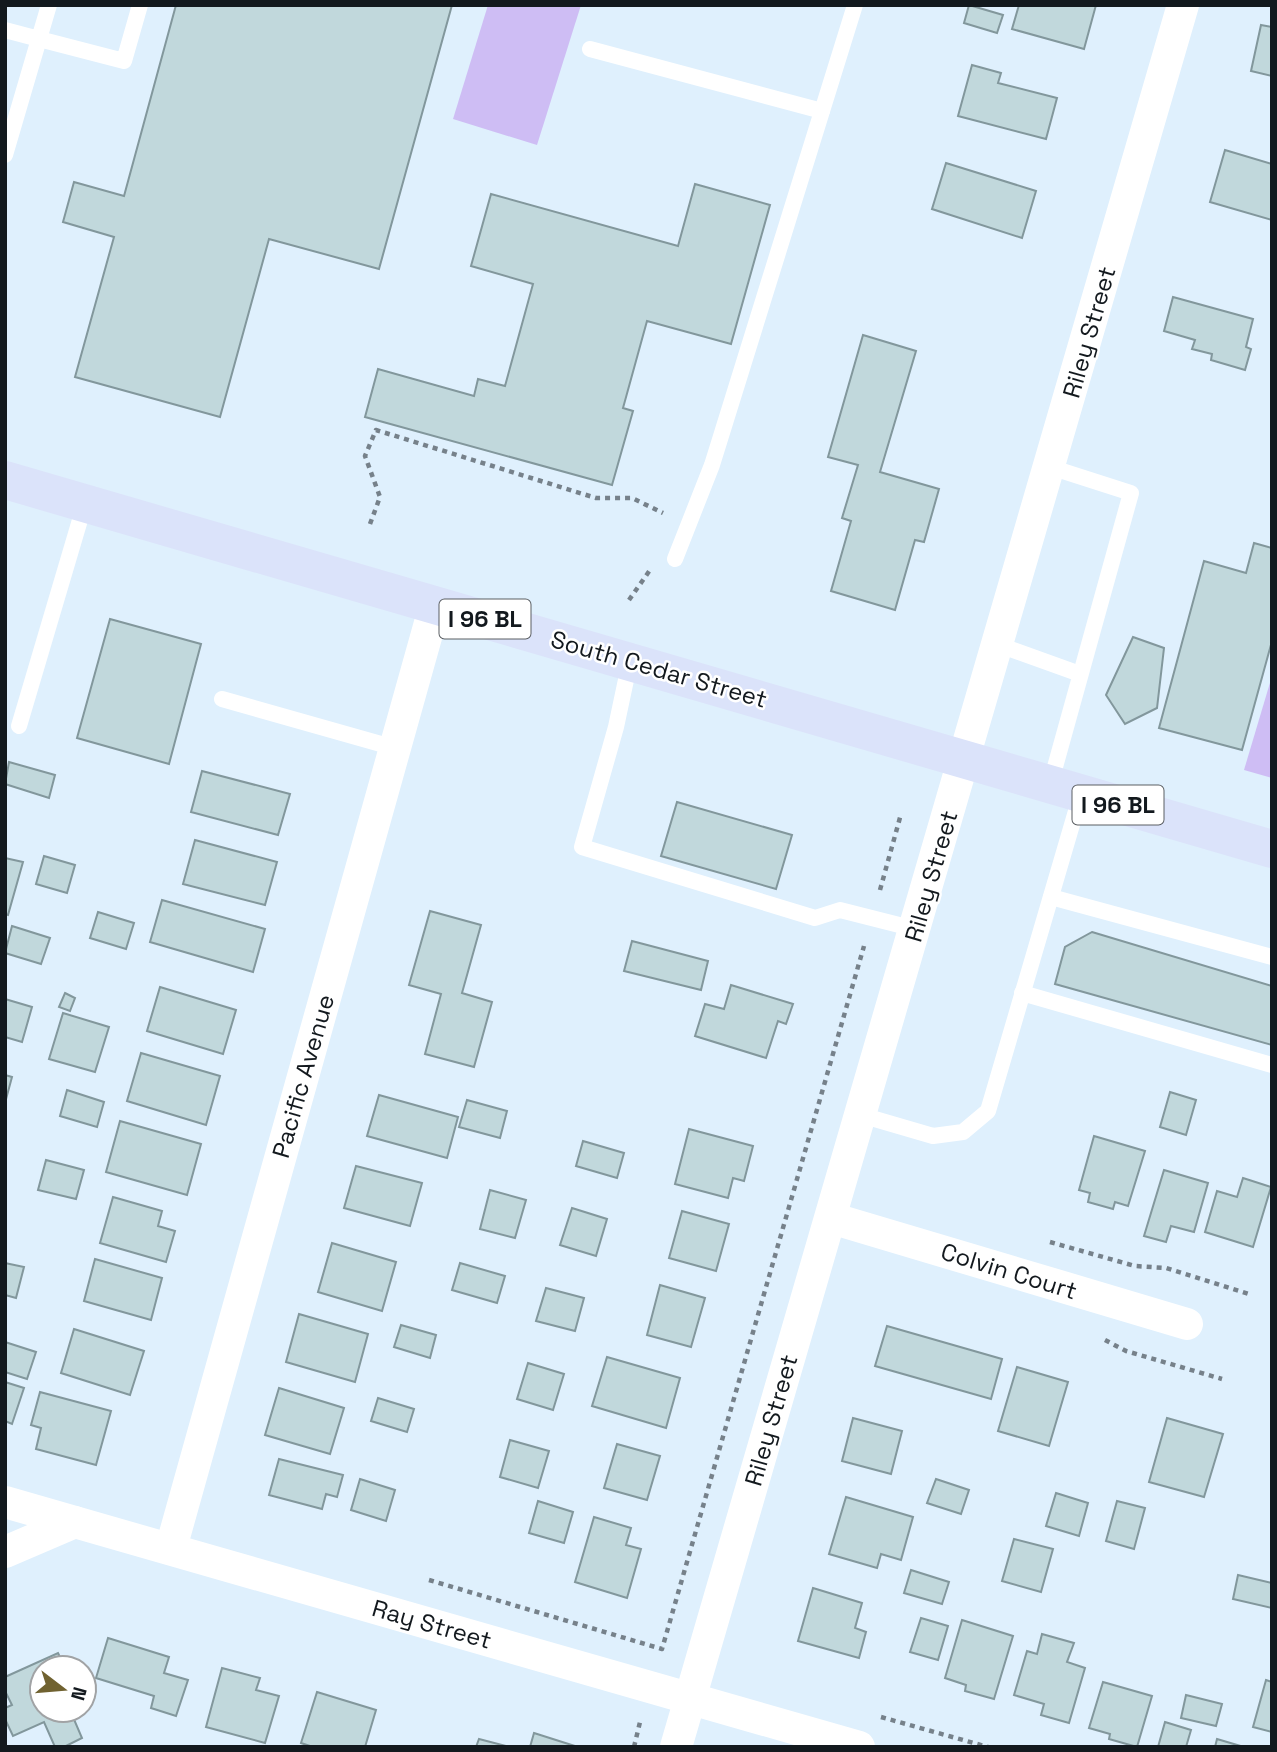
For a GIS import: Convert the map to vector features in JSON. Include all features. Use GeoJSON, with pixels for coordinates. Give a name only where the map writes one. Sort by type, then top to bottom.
{"type":"FeatureCollection","features":[{"type":"Feature","properties":{"kind":"main road","name":"South Cedar Street"},"geometry":{"type":"LineString","coordinates":[[5,480],[1272,849]]}},
{"type":"Feature","properties":{"kind":"street","name":"Riley Street"},"geometry":{"type":"LineString","coordinates":[[676,1747],[999,645],[1183,5]]}},
{"type":"Feature","properties":{"kind":"street","name":"Pacific Avenue"},"geometry":{"type":"LineString","coordinates":[[171,1548],[435,605]]}},
{"type":"Feature","properties":{"kind":"street","name":"Colvin Court"},"geometry":{"type":"LineString","coordinates":[[831,1218],[1187,1324]]}},
{"type":"Feature","properties":{"kind":"street","name":"Ray Street"},"geometry":{"type":"LineString","coordinates":[[5,1502],[859,1747]]}},
{"type":"Feature","properties":{"kind":"street"},"geometry":{"type":"LineString","coordinates":[[5,1552],[75,1522]]}},
{"type":"Feature","properties":{"kind":"lane"},"geometry":{"type":"LineString","coordinates":[[5,155],[49,5]]}},
{"type":"Feature","properties":{"kind":"lane"},"geometry":{"type":"LineString","coordinates":[[5,30],[124,61],[140,5]]}},
{"type":"Feature","properties":{"kind":"lane"},"geometry":{"type":"LineString","coordinates":[[676,559],[712,465],[855,5]]}},
{"type":"Feature","properties":{"kind":"lane"},"geometry":{"type":"LineString","coordinates":[[590,49],[822,111]]}},
{"type":"Feature","properties":{"kind":"lane"},"geometry":{"type":"LineString","coordinates":[[861,1115],[933,1136],[963,1132],[988,1111],[1051,897],[1080,674],[1131,493],[1050,467]]}},
{"type":"Feature","properties":{"kind":"lane"},"geometry":{"type":"LineString","coordinates":[[19,726],[85,503]]}},
{"type":"Feature","properties":{"kind":"lane"},"geometry":{"type":"LineString","coordinates":[[999,645],[1080,674]]}},
{"type":"Feature","properties":{"kind":"lane"},"geometry":{"type":"LineString","coordinates":[[629,661],[616,727],[582,847],[815,918],[840,910],[915,929]]}},
{"type":"Feature","properties":{"kind":"lane"},"geometry":{"type":"LineString","coordinates":[[222,699],[394,748]]}},
{"type":"Feature","properties":{"kind":"lane"},"geometry":{"type":"LineString","coordinates":[[1051,897],[1272,957]]}},
{"type":"Feature","properties":{"kind":"lane"},"geometry":{"type":"LineString","coordinates":[[1023,993],[1272,1065]]}},
{"type":"Feature","properties":{"kind":"path"},"geometry":{"type":"LineString","coordinates":[[370,524],[380,497],[365,456],[376,430],[596,498],[632,498],[662,511],[665,517]]}},
{"type":"Feature","properties":{"kind":"path"},"geometry":{"type":"LineString","coordinates":[[629,600],[655,558]]}},
{"type":"Feature","properties":{"kind":"path"},"geometry":{"type":"LineString","coordinates":[[429,1580],[662,1649],[901,814]]}},
{"type":"Feature","properties":{"kind":"path"},"geometry":{"type":"LineString","coordinates":[[1100,1338],[1126,1351],[1222,1379]]}},
{"type":"Feature","properties":{"kind":"path"},"geometry":{"type":"LineString","coordinates":[[868,1713],[988,1747]]}},
{"type":"Feature","properties":{"kind":"shaded area"},"geometry":{"type":"Polygon","coordinates":[[[488,5],[581,5],[537,145],[453,119],[488,5]]]}},
{"type":"Feature","properties":{"kind":"shaded area"},"geometry":{"type":"Polygon","coordinates":[[[1272,676],[1272,778],[1244,770],[1272,676]]]}},
{"type":"Feature","properties":{"kind":"building"},"geometry":{"type":"Polygon","coordinates":[[[176,5],[452,5],[379,269],[269,239],[220,417],[75,377],[114,237],[63,222],[74,182],[124,196],[176,5]]]}},
{"type":"Feature","properties":{"kind":"building"},"geometry":{"type":"Polygon","coordinates":[[[969,5],[1003,15],[997,33],[964,23],[969,5]]]}},
{"type":"Feature","properties":{"kind":"building"},"geometry":{"type":"Polygon","coordinates":[[[1019,5],[1096,5],[1084,49],[1012,29],[1019,5]]]}},
{"type":"Feature","properties":{"kind":"building"},"geometry":{"type":"Polygon","coordinates":[[[1261,25],[1272,27],[1272,76],[1251,71],[1261,25]]]}},
{"type":"Feature","properties":{"kind":"building"},"geometry":{"type":"Polygon","coordinates":[[[972,65],[1001,73],[998,83],[1057,98],[1046,139],[958,116],[972,65]]]}},
{"type":"Feature","properties":{"kind":"building"},"geometry":{"type":"Polygon","coordinates":[[[1225,150],[1272,164],[1272,220],[1210,202],[1225,150]]]}},
{"type":"Feature","properties":{"kind":"building"},"geometry":{"type":"Polygon","coordinates":[[[946,163],[1036,191],[1022,238],[932,209],[946,163]]]}},
{"type":"Feature","properties":{"kind":"building"},"geometry":{"type":"Polygon","coordinates":[[[695,184],[770,205],[731,344],[647,321],[623,408],[633,411],[612,485],[365,417],[378,369],[474,396],[478,379],[505,386],[533,284],[471,266],[491,194],[678,246],[695,184]]]}},
{"type":"Feature","properties":{"kind":"building"},"geometry":{"type":"Polygon","coordinates":[[[1173,297],[1253,319],[1246,347],[1251,349],[1245,370],[1211,360],[1212,354],[1192,349],[1195,340],[1164,331],[1173,297]]]}},
{"type":"Feature","properties":{"kind":"building"},"geometry":{"type":"Polygon","coordinates":[[[863,335],[916,351],[880,472],[939,489],[924,542],[915,540],[895,610],[831,591],[851,521],[842,518],[858,465],[828,457],[863,335]]]}},
{"type":"Feature","properties":{"kind":"building"},"geometry":{"type":"Polygon","coordinates":[[[1254,543],[1272,548],[1272,641],[1242,750],[1159,728],[1204,561],[1246,573],[1254,543]]]}},
{"type":"Feature","properties":{"kind":"building"},"geometry":{"type":"Polygon","coordinates":[[[110,619],[201,644],[169,764],[77,738],[110,619]]]}},
{"type":"Feature","properties":{"kind":"building"},"geometry":{"type":"Polygon","coordinates":[[[1133,637],[1164,648],[1157,708],[1125,724],[1106,695],[1133,637]]]}},
{"type":"Feature","properties":{"kind":"building"},"geometry":{"type":"Polygon","coordinates":[[[9,762],[55,775],[49,798],[5,784],[9,762]]]}},
{"type":"Feature","properties":{"kind":"building"},"geometry":{"type":"Polygon","coordinates":[[[202,771],[290,794],[278,835],[191,812],[202,771]]]}},
{"type":"Feature","properties":{"kind":"building"},"geometry":{"type":"Polygon","coordinates":[[[677,802],[792,835],[776,889],[661,856],[677,802]]]}},
{"type":"Feature","properties":{"kind":"building"},"geometry":{"type":"Polygon","coordinates":[[[195,840],[277,862],[265,905],[183,884],[195,840]]]}},
{"type":"Feature","properties":{"kind":"building"},"geometry":{"type":"Polygon","coordinates":[[[44,856],[75,865],[67,893],[36,884],[44,856]]]}},
{"type":"Feature","properties":{"kind":"building"},"geometry":{"type":"Polygon","coordinates":[[[5,858],[23,862],[8,915],[5,914],[5,858]]]}},
{"type":"Feature","properties":{"kind":"building"},"geometry":{"type":"Polygon","coordinates":[[[162,900],[265,929],[253,972],[150,942],[162,900]]]}},
{"type":"Feature","properties":{"kind":"building"},"geometry":{"type":"Polygon","coordinates":[[[430,911],[481,925],[462,993],[492,1002],[474,1067],[425,1054],[441,994],[409,985],[430,911]]]}},
{"type":"Feature","properties":{"kind":"building"},"geometry":{"type":"Polygon","coordinates":[[[98,912],[134,923],[126,949],[90,938],[98,912]]]}},
{"type":"Feature","properties":{"kind":"building"},"geometry":{"type":"Polygon","coordinates":[[[12,926],[50,938],[41,964],[5,953],[12,926]]]}},
{"type":"Feature","properties":{"kind":"building"},"geometry":{"type":"Polygon","coordinates":[[[1092,932],[1272,986],[1272,1045],[1055,984],[1065,947],[1092,932]]]}},
{"type":"Feature","properties":{"kind":"building"},"geometry":{"type":"Polygon","coordinates":[[[632,941],[708,961],[701,990],[624,971],[632,941]]]}},
{"type":"Feature","properties":{"kind":"building"},"geometry":{"type":"Polygon","coordinates":[[[731,985],[793,1004],[786,1024],[778,1021],[766,1058],[695,1036],[705,1004],[724,1009],[731,985]]]}},
{"type":"Feature","properties":{"kind":"building"},"geometry":{"type":"Polygon","coordinates":[[[160,987],[236,1010],[223,1054],[147,1031],[160,987]]]}},
{"type":"Feature","properties":{"kind":"building"},"geometry":{"type":"Polygon","coordinates":[[[65,993],[75,998],[70,1011],[59,1007],[65,993]]]}},
{"type":"Feature","properties":{"kind":"building"},"geometry":{"type":"Polygon","coordinates":[[[5,999],[32,1007],[22,1042],[5,1037],[5,999]]]}},
{"type":"Feature","properties":{"kind":"building"},"geometry":{"type":"Polygon","coordinates":[[[63,1013],[109,1027],[95,1072],[49,1059],[63,1013]]]}},
{"type":"Feature","properties":{"kind":"building"},"geometry":{"type":"Polygon","coordinates":[[[141,1053],[220,1076],[206,1125],[127,1101],[141,1053]]]}},
{"type":"Feature","properties":{"kind":"building"},"geometry":{"type":"Polygon","coordinates":[[[5,1075],[12,1077],[5,1103],[5,1075]]]}},
{"type":"Feature","properties":{"kind":"building"},"geometry":{"type":"Polygon","coordinates":[[[67,1090],[104,1102],[97,1127],[60,1116],[67,1090]]]}},
{"type":"Feature","properties":{"kind":"building"},"geometry":{"type":"Polygon","coordinates":[[[1170,1092],[1196,1100],[1186,1135],[1160,1127],[1170,1092]]]}},
{"type":"Feature","properties":{"kind":"building"},"geometry":{"type":"Polygon","coordinates":[[[379,1095],[458,1117],[447,1158],[367,1136],[379,1095]]]}},
{"type":"Feature","properties":{"kind":"building"},"geometry":{"type":"Polygon","coordinates":[[[467,1100],[507,1111],[500,1138],[459,1127],[467,1100]]]}},
{"type":"Feature","properties":{"kind":"building"},"geometry":{"type":"Polygon","coordinates":[[[120,1121],[201,1144],[187,1195],[106,1172],[120,1121]]]}},
{"type":"Feature","properties":{"kind":"building"},"geometry":{"type":"Polygon","coordinates":[[[689,1129],[753,1146],[744,1181],[733,1178],[728,1198],[675,1184],[689,1129]]]}},
{"type":"Feature","properties":{"kind":"building"},"geometry":{"type":"Polygon","coordinates":[[[1094,1136],[1145,1151],[1128,1206],[1115,1202],[1113,1209],[1088,1202],[1090,1193],[1079,1190],[1094,1136]]]}},
{"type":"Feature","properties":{"kind":"building"},"geometry":{"type":"Polygon","coordinates":[[[583,1141],[624,1153],[617,1178],[576,1166],[583,1141]]]}},
{"type":"Feature","properties":{"kind":"building"},"geometry":{"type":"Polygon","coordinates":[[[46,1160],[84,1170],[76,1199],[38,1190],[46,1160]]]}},
{"type":"Feature","properties":{"kind":"building"},"geometry":{"type":"Polygon","coordinates":[[[356,1166],[422,1183],[410,1226],[344,1208],[356,1166]]]}},
{"type":"Feature","properties":{"kind":"building"},"geometry":{"type":"Polygon","coordinates":[[[1164,1170],[1208,1183],[1194,1232],[1171,1226],[1166,1242],[1144,1236],[1164,1170]]]}},
{"type":"Feature","properties":{"kind":"building"},"geometry":{"type":"Polygon","coordinates":[[[1243,1178],[1271,1187],[1253,1247],[1205,1232],[1217,1191],[1237,1197],[1243,1178]]]}},
{"type":"Feature","properties":{"kind":"building"},"geometry":{"type":"Polygon","coordinates":[[[490,1190],[526,1200],[515,1238],[480,1229],[490,1190]]]}},
{"type":"Feature","properties":{"kind":"building"},"geometry":{"type":"Polygon","coordinates":[[[113,1197],[162,1211],[158,1226],[175,1231],[166,1262],[100,1243],[113,1197]]]}},
{"type":"Feature","properties":{"kind":"building"},"geometry":{"type":"Polygon","coordinates":[[[572,1208],[607,1219],[596,1256],[560,1245],[572,1208]]]}},
{"type":"Feature","properties":{"kind":"building"},"geometry":{"type":"Polygon","coordinates":[[[682,1211],[729,1224],[716,1271],[669,1258],[682,1211]]]}},
{"type":"Feature","properties":{"kind":"building"},"geometry":{"type":"Polygon","coordinates":[[[332,1243],[396,1262],[382,1311],[318,1292],[332,1243]]]}},
{"type":"Feature","properties":{"kind":"building"},"geometry":{"type":"Polygon","coordinates":[[[95,1259],[162,1278],[151,1320],[84,1301],[95,1259]]]}},
{"type":"Feature","properties":{"kind":"building"},"geometry":{"type":"Polygon","coordinates":[[[5,1263],[24,1267],[16,1298],[5,1295],[5,1263]]]}},
{"type":"Feature","properties":{"kind":"building"},"geometry":{"type":"Polygon","coordinates":[[[460,1263],[505,1276],[497,1303],[452,1290],[460,1263]]]}},
{"type":"Feature","properties":{"kind":"building"},"geometry":{"type":"Polygon","coordinates":[[[660,1285],[705,1298],[691,1347],[647,1335],[660,1285]]]}},
{"type":"Feature","properties":{"kind":"building"},"geometry":{"type":"Polygon","coordinates":[[[546,1288],[584,1298],[575,1331],[536,1321],[546,1288]]]}},
{"type":"Feature","properties":{"kind":"building"},"geometry":{"type":"Polygon","coordinates":[[[299,1314],[368,1334],[355,1382],[286,1362],[299,1314]]]}},
{"type":"Feature","properties":{"kind":"building"},"geometry":{"type":"Polygon","coordinates":[[[401,1325],[436,1335],[430,1358],[394,1347],[401,1325]]]}},
{"type":"Feature","properties":{"kind":"building"},"geometry":{"type":"Polygon","coordinates":[[[887,1326],[1002,1359],[991,1399],[875,1366],[887,1326]]]}},
{"type":"Feature","properties":{"kind":"building"},"geometry":{"type":"Polygon","coordinates":[[[74,1329],[144,1351],[130,1395],[61,1373],[74,1329]]]}},
{"type":"Feature","properties":{"kind":"building"},"geometry":{"type":"Polygon","coordinates":[[[5,1342],[36,1352],[27,1379],[5,1372],[5,1342]]]}},
{"type":"Feature","properties":{"kind":"building"},"geometry":{"type":"Polygon","coordinates":[[[607,1357],[680,1378],[666,1428],[592,1406],[607,1357]]]}},
{"type":"Feature","properties":{"kind":"building"},"geometry":{"type":"Polygon","coordinates":[[[528,1363],[564,1374],[553,1410],[517,1399],[528,1363]]]}},
{"type":"Feature","properties":{"kind":"building"},"geometry":{"type":"Polygon","coordinates":[[[1017,1367],[1068,1382],[1049,1446],[998,1431],[1017,1367]]]}},
{"type":"Feature","properties":{"kind":"building"},"geometry":{"type":"Polygon","coordinates":[[[5,1382],[24,1388],[12,1424],[5,1421],[5,1382]]]}},
{"type":"Feature","properties":{"kind":"building"},"geometry":{"type":"Polygon","coordinates":[[[279,1388],[344,1408],[330,1454],[265,1435],[279,1388]]]}},
{"type":"Feature","properties":{"kind":"building"},"geometry":{"type":"Polygon","coordinates":[[[40,1392],[111,1411],[96,1465],[36,1449],[41,1428],[31,1425],[40,1392]]]}},
{"type":"Feature","properties":{"kind":"building"},"geometry":{"type":"Polygon","coordinates":[[[378,1398],[414,1409],[407,1432],[371,1421],[378,1398]]]}},
{"type":"Feature","properties":{"kind":"building"},"geometry":{"type":"Polygon","coordinates":[[[853,1418],[902,1431],[891,1474],[842,1461],[853,1418]]]}},
{"type":"Feature","properties":{"kind":"building"},"geometry":{"type":"Polygon","coordinates":[[[1167,1418],[1223,1434],[1204,1497],[1149,1482],[1167,1418]]]}},
{"type":"Feature","properties":{"kind":"building"},"geometry":{"type":"Polygon","coordinates":[[[510,1440],[549,1451],[538,1488],[500,1477],[510,1440]]]}},
{"type":"Feature","properties":{"kind":"building"},"geometry":{"type":"Polygon","coordinates":[[[617,1444],[660,1456],[647,1500],[604,1488],[617,1444]]]}},
{"type":"Feature","properties":{"kind":"building"},"geometry":{"type":"Polygon","coordinates":[[[279,1459],[343,1475],[337,1497],[326,1494],[322,1509],[269,1495],[279,1459]]]}},
{"type":"Feature","properties":{"kind":"building"},"geometry":{"type":"Polygon","coordinates":[[[360,1479],[395,1490],[386,1521],[351,1510],[360,1479]]]}},
{"type":"Feature","properties":{"kind":"building"},"geometry":{"type":"Polygon","coordinates":[[[936,1479],[969,1490],[961,1514],[927,1503],[936,1479]]]}},
{"type":"Feature","properties":{"kind":"building"},"geometry":{"type":"Polygon","coordinates":[[[1056,1493],[1088,1503],[1079,1536],[1046,1526],[1056,1493]]]}},
{"type":"Feature","properties":{"kind":"building"},"geometry":{"type":"Polygon","coordinates":[[[846,1497],[913,1517],[901,1560],[881,1554],[877,1568],[829,1554],[846,1497]]]}},
{"type":"Feature","properties":{"kind":"building"},"geometry":{"type":"Polygon","coordinates":[[[538,1501],[573,1512],[564,1543],[529,1533],[538,1501]]]}},
{"type":"Feature","properties":{"kind":"building"},"geometry":{"type":"Polygon","coordinates":[[[1117,1501],[1145,1508],[1134,1549],[1106,1541],[1117,1501]]]}},
{"type":"Feature","properties":{"kind":"building"},"geometry":{"type":"Polygon","coordinates":[[[594,1517],[631,1528],[626,1545],[641,1549],[627,1598],[575,1582],[594,1517]]]}},
{"type":"Feature","properties":{"kind":"building"},"geometry":{"type":"Polygon","coordinates":[[[1014,1539],[1053,1549],[1041,1592],[1002,1581],[1014,1539]]]}},
{"type":"Feature","properties":{"kind":"building"},"geometry":{"type":"Polygon","coordinates":[[[911,1570],[949,1582],[942,1604],[904,1593],[911,1570]]]}},
{"type":"Feature","properties":{"kind":"building"},"geometry":{"type":"Polygon","coordinates":[[[1238,1575],[1272,1583],[1272,1608],[1233,1599],[1238,1575]]]}},
{"type":"Feature","properties":{"kind":"building"},"geometry":{"type":"Polygon","coordinates":[[[813,1588],[862,1603],[855,1628],[866,1632],[859,1658],[798,1641],[813,1588]]]}},
{"type":"Feature","properties":{"kind":"building"},"geometry":{"type":"Polygon","coordinates":[[[921,1618],[948,1626],[938,1660],[910,1652],[921,1618]]]}},
{"type":"Feature","properties":{"kind":"building"},"geometry":{"type":"Polygon","coordinates":[[[962,1620],[1013,1636],[994,1699],[965,1691],[966,1685],[945,1678],[962,1620]]]}},
{"type":"Feature","properties":{"kind":"building"},"geometry":{"type":"Polygon","coordinates":[[[1042,1634],[1074,1643],[1067,1662],[1085,1668],[1069,1723],[1041,1715],[1044,1704],[1014,1695],[1027,1651],[1037,1654],[1042,1634]]]}},
{"type":"Feature","properties":{"kind":"building"},"geometry":{"type":"Polygon","coordinates":[[[108,1638],[169,1657],[164,1673],[188,1680],[176,1716],[151,1708],[154,1696],[98,1679],[108,1638]]]}},
{"type":"Feature","properties":{"kind":"building"},"geometry":{"type":"Polygon","coordinates":[[[28,1667],[28,1724],[40,1724],[13,1736],[5,1719],[5,1708],[12,1705],[5,1691],[5,1677],[28,1667]]]}},
{"type":"Feature","properties":{"kind":"building"},"geometry":{"type":"Polygon","coordinates":[[[222,1668],[260,1678],[256,1690],[279,1696],[265,1743],[206,1727],[222,1668]]]}},
{"type":"Feature","properties":{"kind":"building"},"geometry":{"type":"Polygon","coordinates":[[[1266,1680],[1272,1682],[1272,1732],[1253,1727],[1266,1680]]]}},
{"type":"Feature","properties":{"kind":"building"},"geometry":{"type":"Polygon","coordinates":[[[1103,1682],[1152,1696],[1137,1747],[1109,1739],[1110,1734],[1089,1728],[1103,1682]]]}},
{"type":"Feature","properties":{"kind":"building"},"geometry":{"type":"Polygon","coordinates":[[[317,1692],[376,1710],[365,1747],[313,1747],[301,1743],[317,1692]]]}},
{"type":"Feature","properties":{"kind":"building"},"geometry":{"type":"Polygon","coordinates":[[[1186,1695],[1222,1704],[1216,1726],[1181,1718],[1186,1695]]]}},
{"type":"Feature","properties":{"kind":"building"},"geometry":{"type":"Polygon","coordinates":[[[1165,1722],[1191,1730],[1186,1747],[1158,1747],[1165,1722]]]}},
{"type":"Feature","properties":{"kind":"building"},"geometry":{"type":"Polygon","coordinates":[[[45,1724],[76,1724],[82,1738],[64,1747],[55,1747],[45,1724]]]}},
{"type":"Feature","properties":{"kind":"building"},"geometry":{"type":"Polygon","coordinates":[[[534,1733],[578,1747],[530,1747],[534,1733]]]}},
{"type":"Feature","properties":{"kind":"building"},"geometry":{"type":"Polygon","coordinates":[[[479,1739],[506,1746],[506,1747],[476,1747],[479,1739]]]}},
{"type":"Feature","properties":{"kind":"building"},"geometry":{"type":"Polygon","coordinates":[[[1217,1739],[1244,1747],[1215,1747],[1217,1739]]]}}]}
